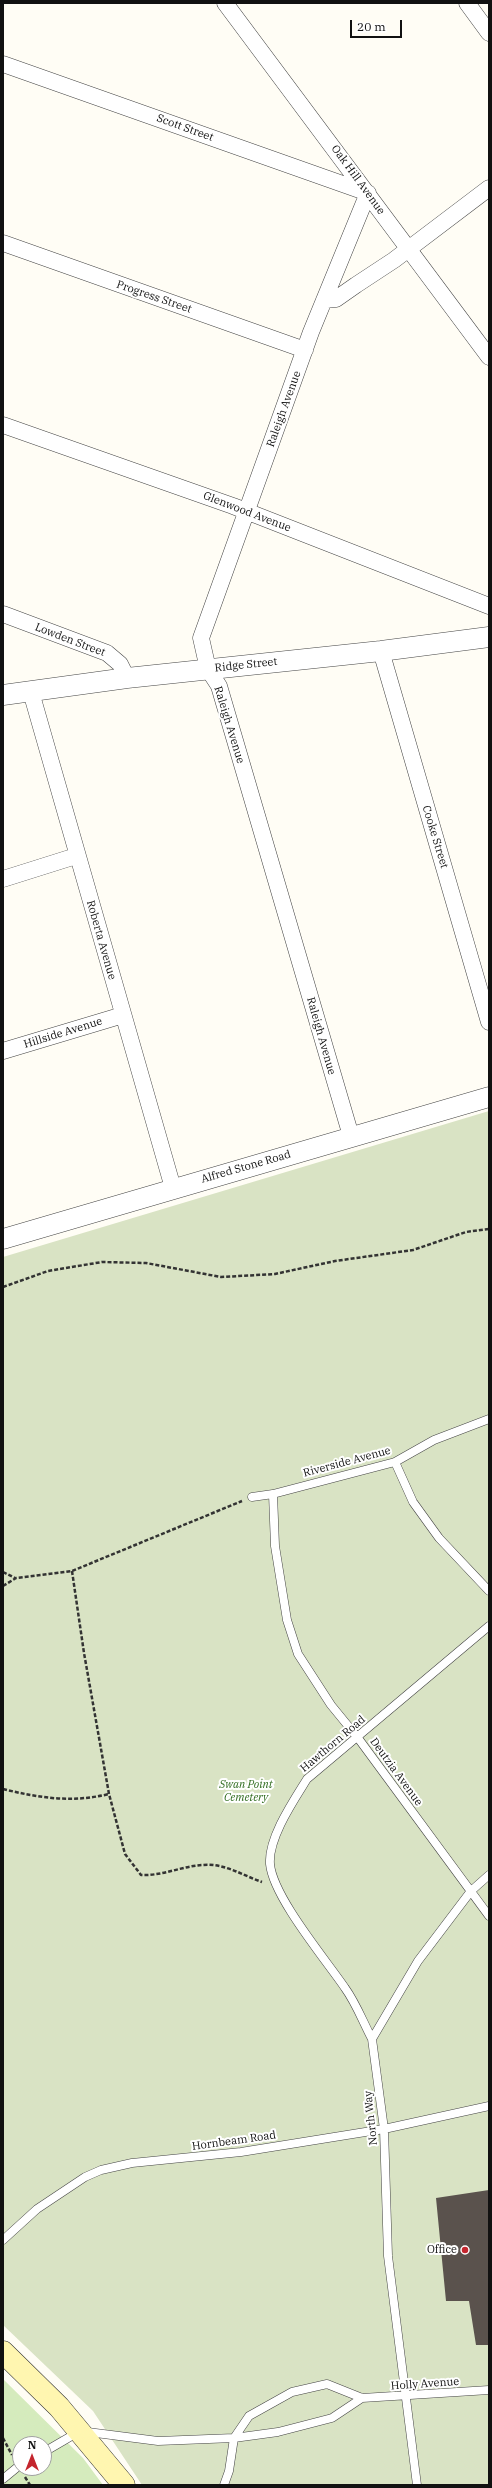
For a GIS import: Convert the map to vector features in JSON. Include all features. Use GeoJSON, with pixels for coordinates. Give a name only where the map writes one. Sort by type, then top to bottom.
{"type":"FeatureCollection","features":[{"type":"Feature","properties":{"kind":"main road"},"geometry":{"type":"LineString","coordinates":[[3,2352],[80,2431],[124,2485]]}},
{"type":"Feature","properties":{"kind":"street","name":"Oak Hill Avenue"},"geometry":{"type":"LineString","coordinates":[[225,3],[489,357]]}},
{"type":"Feature","properties":{"kind":"street"},"geometry":{"type":"LineString","coordinates":[[466,3],[489,33]]}},
{"type":"Feature","properties":{"kind":"street","name":"Scott Street"},"geometry":{"type":"LineString","coordinates":[[3,64],[368,193]]}},
{"type":"Feature","properties":{"kind":"street"},"geometry":{"type":"LineString","coordinates":[[324,300],[336,299],[408,249],[489,188]]}},
{"type":"Feature","properties":{"kind":"street","name":"Raleigh Avenue"},"geometry":{"type":"LineString","coordinates":[[351,1136],[219,686],[208,669],[201,638],[305,350],[368,193]]}},
{"type":"Feature","properties":{"kind":"street","name":"Progress Street"},"geometry":{"type":"LineString","coordinates":[[3,243],[305,350]]}},
{"type":"Feature","properties":{"kind":"street","name":"Glenwood Avenue"},"geometry":{"type":"LineString","coordinates":[[3,425],[247,512],[489,606]]}},
{"type":"Feature","properties":{"kind":"street","name":"Lowden Street"},"geometry":{"type":"LineString","coordinates":[[3,614],[107,653],[120,664],[126,678]]}},
{"type":"Feature","properties":{"kind":"street","name":"Ridge Street"},"geometry":{"type":"LineString","coordinates":[[3,695],[126,678],[380,651],[489,637]]}},
{"type":"Feature","properties":{"kind":"street","name":"Cooke Street"},"geometry":{"type":"LineString","coordinates":[[380,651],[489,1022]]}},
{"type":"Feature","properties":{"kind":"street","name":"Roberta Avenue"},"geometry":{"type":"LineString","coordinates":[[31,692],[76,856],[173,1188]]}},
{"type":"Feature","properties":{"kind":"street"},"geometry":{"type":"LineString","coordinates":[[3,879],[76,856]]}},
{"type":"Feature","properties":{"kind":"street","name":"Hillside Avenue"},"geometry":{"type":"LineString","coordinates":[[3,1051],[123,1015]]}},
{"type":"Feature","properties":{"kind":"street","name":"Alfred Stone Road"},"geometry":{"type":"LineString","coordinates":[[3,1238],[489,1096]]}},
{"type":"Feature","properties":{"kind":"lane","name":"Riverside Avenue"},"geometry":{"type":"LineString","coordinates":[[252,1497],[274,1494],[395,1462],[434,1440],[489,1419]]}},
{"type":"Feature","properties":{"kind":"lane"},"geometry":{"type":"LineString","coordinates":[[395,1462],[417,1508],[439,1538],[489,1591]]}},
{"type":"Feature","properties":{"kind":"lane","name":"Deutzia Avenue"},"geometry":{"type":"LineString","coordinates":[[274,1494],[275,1546],[287,1620],[298,1654],[331,1705],[358,1738],[433,1843],[489,1916]]}},
{"type":"Feature","properties":{"kind":"lane","name":"Hawthorn Road"},"geometry":{"type":"LineString","coordinates":[[372,2039],[347,1989],[303,1930],[276,1882],[270,1864],[275,1841],[287,1810],[307,1779],[358,1738],[489,1626]]}},
{"type":"Feature","properties":{"kind":"lane"},"geometry":{"type":"LineString","coordinates":[[372,2039],[418,1961],[471,1891],[489,1875]]}},
{"type":"Feature","properties":{"kind":"lane","name":"North Way"},"geometry":{"type":"LineString","coordinates":[[372,2039],[384,2129],[388,2256],[417,2485]]}},
{"type":"Feature","properties":{"kind":"lane","name":"Hornbeam Road"},"geometry":{"type":"LineString","coordinates":[[3,2240],[37,2209],[86,2176],[101,2170],[132,2163],[241,2152],[384,2129],[489,2106]]}},
{"type":"Feature","properties":{"kind":"lane"},"geometry":{"type":"LineString","coordinates":[[224,2485],[229,2471],[234,2438],[249,2416],[292,2392],[327,2384],[362,2398]]}},
{"type":"Feature","properties":{"kind":"lane","name":"Holly Avenue"},"geometry":{"type":"LineString","coordinates":[[362,2398],[406,2397],[489,2390]]}},
{"type":"Feature","properties":{"kind":"lane"},"geometry":{"type":"LineString","coordinates":[[52,2447],[80,2431],[158,2441],[234,2438],[278,2432],[332,2418],[362,2398]]}},
{"type":"Feature","properties":{"kind":"lane"},"geometry":{"type":"LineString","coordinates":[[3,2479],[12,2472]]}},
{"type":"Feature","properties":{"kind":"path"},"geometry":{"type":"LineString","coordinates":[[3,1287],[48,1271],[102,1262],[146,1263],[221,1277],[275,1274],[335,1261],[413,1250],[466,1232],[489,1228]]}},
{"type":"Feature","properties":{"kind":"path"},"geometry":{"type":"LineString","coordinates":[[3,1586],[16,1578],[72,1571],[252,1497]]}},
{"type":"Feature","properties":{"kind":"path"},"geometry":{"type":"LineString","coordinates":[[72,1571],[84,1653],[109,1794],[125,1854],[141,1875],[151,1875],[202,1865],[232,1870],[263,1882],[276,1882]]}},
{"type":"Feature","properties":{"kind":"path"},"geometry":{"type":"LineString","coordinates":[[3,1572],[16,1578]]}},
{"type":"Feature","properties":{"kind":"path"},"geometry":{"type":"LineString","coordinates":[[3,1789],[30,1796],[65,1799],[86,1799],[109,1794]]}},
{"type":"Feature","properties":{"kind":"green space","name":"Swan Point Cemetery"},"geometry":{"type":"Polygon","coordinates":[[[489,1111],[489,2485],[142,2485],[93,2411],[3,2325],[3,1257],[489,1111]]]}},
{"type":"Feature","properties":{"kind":"green space"},"geometry":{"type":"Polygon","coordinates":[[[3,2379],[83,2458],[103,2485],[3,2484],[3,2379]]]}},
{"type":"Feature","properties":{"kind":"building","name":"Office"},"geometry":{"type":"Polygon","coordinates":[[[489,2190],[489,2345],[476,2345],[469,2301],[446,2301],[436,2198],[489,2190]]]}},
{"type":"Feature","properties":{"kind":"place","name":"Office"},"geometry":{"type":"Point","coordinates":[465,2250]}}]}
